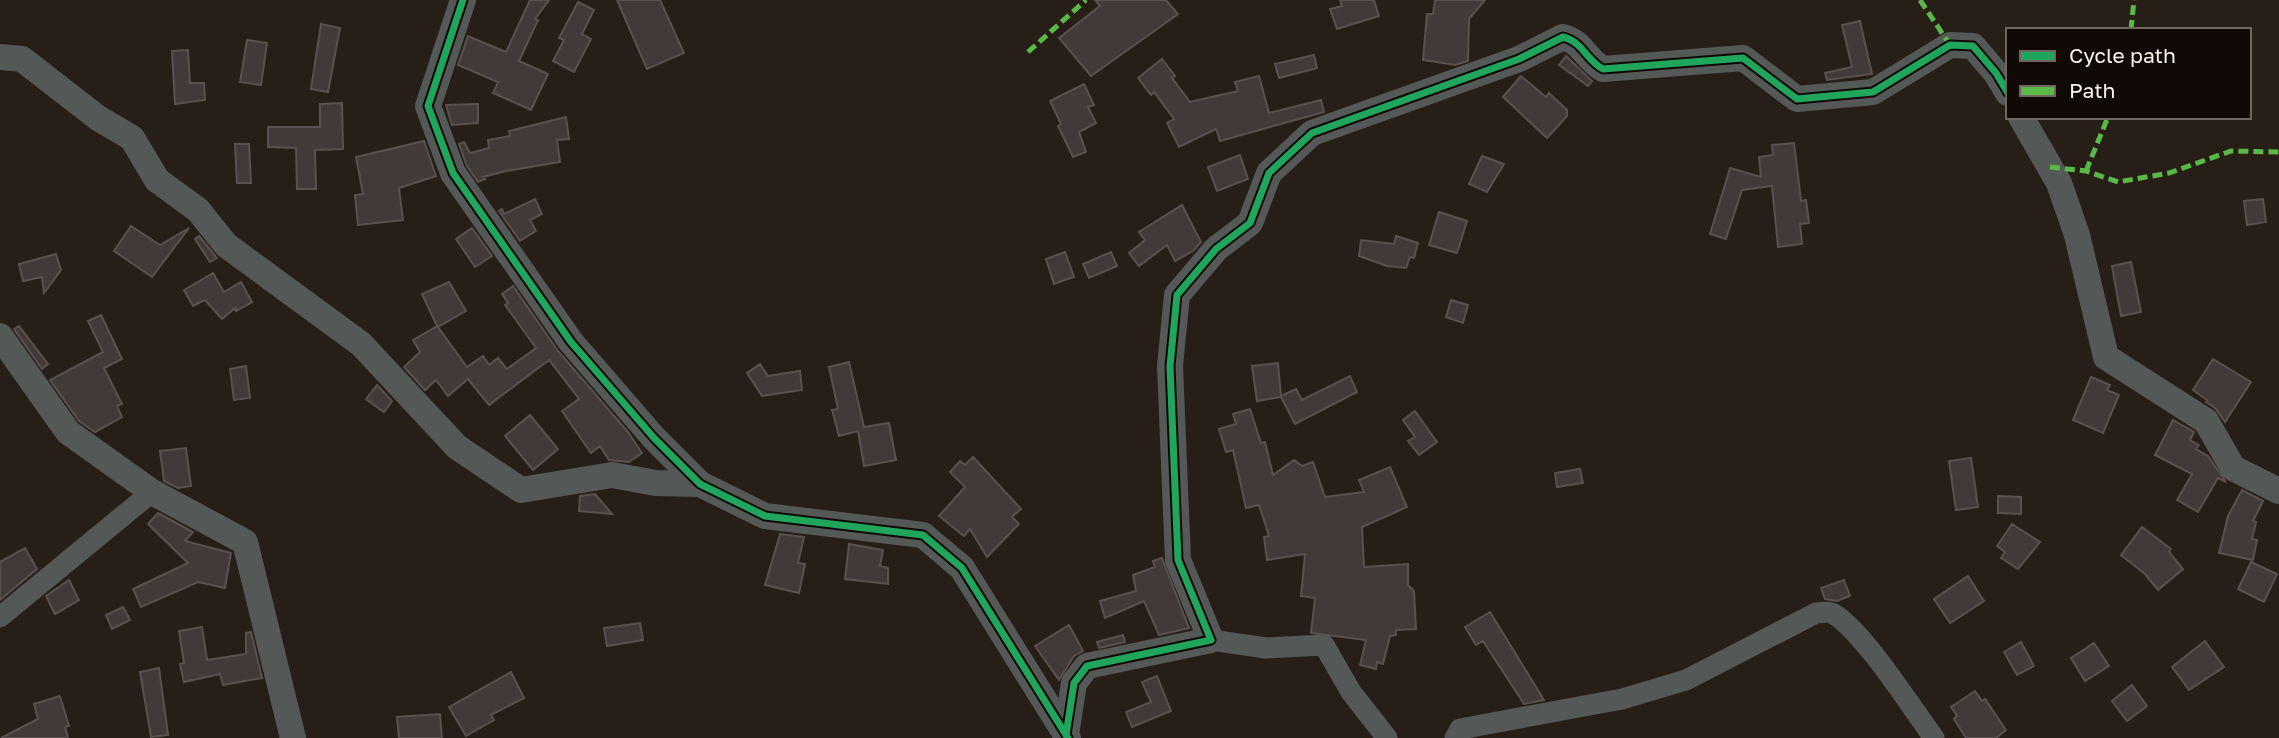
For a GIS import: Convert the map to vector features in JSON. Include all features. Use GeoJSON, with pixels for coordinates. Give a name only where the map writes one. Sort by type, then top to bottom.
{"type":"FeatureCollection","features":[{"type":"Feature","properties":{"kind":"street"},"geometry":{"type":"LineString","coordinates":[[463,0],[428,106],[453,173],[571,342],[654,439],[700,484],[765,516],[923,535],[962,568],[1067,736]]}},
{"type":"Feature","properties":{"kind":"street"},"geometry":{"type":"LineString","coordinates":[[1211,640],[1178,560],[1170,366],[1177,295],[1216,249],[1250,223],[1269,173],[1312,133],[1519,60],[1563,37],[1582,46],[1590,59],[1603,69],[1743,58],[1797,99],[1873,92],[1950,45],[1973,46],[2006,90]]}},
{"type":"Feature","properties":{"kind":"street"},"geometry":{"type":"LineString","coordinates":[[0,57],[22,59],[98,118],[132,138],[157,180],[198,210],[226,245],[361,344],[457,447],[521,490],[612,475],[656,483],[700,484]]}},
{"type":"Feature","properties":{"kind":"street"},"geometry":{"type":"LineString","coordinates":[[2022,119],[2059,183],[2077,234],[2106,357],[2206,421],[2233,468],[2279,491]]}},
{"type":"Feature","properties":{"kind":"street"},"geometry":{"type":"LineString","coordinates":[[0,336],[68,432],[152,492],[245,542],[293,738]]}},
{"type":"Feature","properties":{"kind":"street"},"geometry":{"type":"LineString","coordinates":[[0,617],[152,492]]}},
{"type":"Feature","properties":{"kind":"street"},"geometry":{"type":"LineString","coordinates":[[1455,738],[1460,729],[1622,699],[1685,680],[1816,613],[1828,612],[1837,616],[1872,654],[1934,738]]}},
{"type":"Feature","properties":{"kind":"street"},"geometry":{"type":"LineString","coordinates":[[1067,736],[1074,683],[1087,666],[1211,640],[1266,648],[1324,645],[1351,692],[1387,738]]}},
{"type":"Feature","properties":{"kind":"building"},"geometry":{"type":"Polygon","coordinates":[[[530,0],[549,0],[535,19],[538,20],[519,61],[548,74],[531,110],[493,93],[498,82],[458,65],[468,36],[506,52],[530,0]]]}},
{"type":"Feature","properties":{"kind":"building"},"geometry":{"type":"Polygon","coordinates":[[[617,0],[660,0],[684,53],[647,69],[617,0]]]}},
{"type":"Feature","properties":{"kind":"building"},"geometry":{"type":"Polygon","coordinates":[[[1095,0],[1166,0],[1178,14],[1091,76],[1059,38],[1100,6],[1095,0]]]}},
{"type":"Feature","properties":{"kind":"building"},"geometry":{"type":"Polygon","coordinates":[[[1340,0],[1374,0],[1379,16],[1337,29],[1330,9],[1342,6],[1340,0]]]}},
{"type":"Feature","properties":{"kind":"building"},"geometry":{"type":"Polygon","coordinates":[[[1435,0],[1485,0],[1469,19],[1468,61],[1455,65],[1423,60],[1427,14],[1433,14],[1435,0]]]}},
{"type":"Feature","properties":{"kind":"building"},"geometry":{"type":"Polygon","coordinates":[[[578,2],[594,10],[582,34],[591,39],[574,72],[553,61],[564,40],[559,38],[578,2]]]}},
{"type":"Feature","properties":{"kind":"building"},"geometry":{"type":"Polygon","coordinates":[[[1860,21],[1872,74],[1827,80],[1825,73],[1852,67],[1842,25],[1860,21]]]}},
{"type":"Feature","properties":{"kind":"building"},"geometry":{"type":"Polygon","coordinates":[[[321,24],[340,28],[328,92],[311,89],[321,24]]]}},
{"type":"Feature","properties":{"kind":"building"},"geometry":{"type":"Polygon","coordinates":[[[247,40],[267,43],[261,85],[240,82],[247,40]]]}},
{"type":"Feature","properties":{"kind":"building"},"geometry":{"type":"Polygon","coordinates":[[[188,50],[190,83],[204,83],[205,100],[175,104],[172,51],[188,50]]]}},
{"type":"Feature","properties":{"kind":"building"},"geometry":{"type":"Polygon","coordinates":[[[1314,55],[1317,68],[1279,78],[1275,64],[1314,55]]]}},
{"type":"Feature","properties":{"kind":"building"},"geometry":{"type":"Polygon","coordinates":[[[1566,56],[1592,81],[1588,86],[1559,65],[1566,56]]]}},
{"type":"Feature","properties":{"kind":"building"},"geometry":{"type":"Polygon","coordinates":[[[1162,59],[1190,102],[1238,91],[1235,82],[1259,76],[1269,113],[1321,100],[1324,112],[1220,141],[1216,129],[1179,147],[1167,123],[1174,119],[1154,92],[1151,95],[1138,78],[1162,59]]]}},
{"type":"Feature","properties":{"kind":"building"},"geometry":{"type":"Polygon","coordinates":[[[1521,76],[1546,97],[1549,93],[1567,110],[1567,116],[1547,138],[1503,97],[1521,76]]]}},
{"type":"Feature","properties":{"kind":"building"},"geometry":{"type":"Polygon","coordinates":[[[1084,84],[1094,105],[1088,107],[1096,123],[1079,132],[1086,152],[1073,157],[1050,101],[1084,84]]]}},
{"type":"Feature","properties":{"kind":"building"},"geometry":{"type":"Polygon","coordinates":[[[342,103],[343,149],[315,150],[316,189],[297,189],[296,148],[268,147],[268,127],[320,127],[320,104],[342,103]]]}},
{"type":"Feature","properties":{"kind":"building"},"geometry":{"type":"Polygon","coordinates":[[[478,104],[478,123],[452,125],[446,105],[478,104]]]}},
{"type":"Feature","properties":{"kind":"building"},"geometry":{"type":"Polygon","coordinates":[[[566,117],[569,139],[557,140],[560,162],[506,171],[483,177],[485,179],[478,182],[467,166],[459,144],[464,142],[470,153],[489,148],[488,140],[510,136],[509,131],[566,117]]]}},
{"type":"Feature","properties":{"kind":"building"},"geometry":{"type":"Polygon","coordinates":[[[424,141],[436,176],[399,188],[403,220],[358,225],[355,195],[363,194],[356,157],[424,141]]]}},
{"type":"Feature","properties":{"kind":"building"},"geometry":{"type":"Polygon","coordinates":[[[1794,143],[1801,201],[1806,200],[1809,223],[1800,224],[1802,244],[1778,247],[1772,186],[1742,190],[1726,239],[1710,234],[1730,168],[1761,177],[1759,157],[1773,155],[1772,145],[1794,143]]]}},
{"type":"Feature","properties":{"kind":"building"},"geometry":{"type":"Polygon","coordinates":[[[235,144],[249,144],[251,183],[237,183],[235,144]]]}},
{"type":"Feature","properties":{"kind":"building"},"geometry":{"type":"Polygon","coordinates":[[[1240,155],[1248,179],[1217,191],[1208,167],[1240,155]]]}},
{"type":"Feature","properties":{"kind":"building"},"geometry":{"type":"Polygon","coordinates":[[[1482,156],[1504,164],[1487,192],[1469,184],[1482,156]]]}},
{"type":"Feature","properties":{"kind":"building"},"geometry":{"type":"Polygon","coordinates":[[[535,199],[542,214],[530,220],[536,231],[520,241],[499,211],[502,209],[504,214],[535,199]]]}},
{"type":"Feature","properties":{"kind":"building"},"geometry":{"type":"Polygon","coordinates":[[[2263,199],[2266,222],[2247,225],[2244,201],[2263,199]]]}},
{"type":"Feature","properties":{"kind":"building"},"geometry":{"type":"Polygon","coordinates":[[[1182,205],[1201,242],[1193,251],[1175,261],[1167,245],[1139,266],[1129,253],[1145,240],[1139,232],[1182,205]]]}},
{"type":"Feature","properties":{"kind":"building"},"geometry":{"type":"Polygon","coordinates":[[[1439,212],[1467,221],[1457,253],[1429,245],[1439,212]]]}},
{"type":"Feature","properties":{"kind":"building"},"geometry":{"type":"Polygon","coordinates":[[[131,226],[160,245],[189,228],[152,277],[114,251],[131,226]]]}},
{"type":"Feature","properties":{"kind":"building"},"geometry":{"type":"Polygon","coordinates":[[[472,228],[492,256],[475,267],[456,239],[472,228]]]}},
{"type":"Feature","properties":{"kind":"building"},"geometry":{"type":"Polygon","coordinates":[[[199,236],[217,258],[210,262],[195,239],[199,236]]]}},
{"type":"Feature","properties":{"kind":"building"},"geometry":{"type":"Polygon","coordinates":[[[1396,236],[1418,243],[1414,258],[1410,257],[1406,268],[1387,266],[1359,256],[1361,240],[1394,244],[1396,236]]]}},
{"type":"Feature","properties":{"kind":"building"},"geometry":{"type":"Polygon","coordinates":[[[1065,252],[1074,277],[1054,284],[1046,259],[1065,252]]]}},
{"type":"Feature","properties":{"kind":"building"},"geometry":{"type":"Polygon","coordinates":[[[1111,252],[1117,266],[1089,278],[1083,264],[1111,252]]]}},
{"type":"Feature","properties":{"kind":"building"},"geometry":{"type":"Polygon","coordinates":[[[56,254],[61,270],[44,293],[42,277],[23,281],[19,264],[56,254]]]}},
{"type":"Feature","properties":{"kind":"building"},"geometry":{"type":"Polygon","coordinates":[[[2131,262],[2141,312],[2121,316],[2112,266],[2131,262]]]}},
{"type":"Feature","properties":{"kind":"building"},"geometry":{"type":"Polygon","coordinates":[[[213,273],[224,292],[241,282],[252,302],[236,311],[235,308],[222,319],[205,300],[193,306],[184,290],[213,273]]]}},
{"type":"Feature","properties":{"kind":"building"},"geometry":{"type":"Polygon","coordinates":[[[449,282],[466,311],[438,327],[467,367],[483,356],[489,365],[498,358],[507,369],[536,348],[505,305],[508,303],[502,294],[513,286],[558,351],[628,432],[642,453],[629,462],[609,460],[600,446],[591,453],[562,411],[579,399],[549,360],[489,405],[468,379],[448,396],[436,380],[425,390],[404,367],[420,352],[413,340],[437,326],[422,294],[449,282]]]}},
{"type":"Feature","properties":{"kind":"building"},"geometry":{"type":"Polygon","coordinates":[[[1451,300],[1468,305],[1463,323],[1446,317],[1451,300]]]}},
{"type":"Feature","properties":{"kind":"building"},"geometry":{"type":"Polygon","coordinates":[[[101,315],[122,359],[104,368],[122,404],[117,406],[122,417],[95,432],[79,421],[50,380],[103,352],[88,321],[101,315]]]}},
{"type":"Feature","properties":{"kind":"building"},"geometry":{"type":"Polygon","coordinates":[[[19,326],[48,364],[42,369],[14,329],[19,326]]]}},
{"type":"Feature","properties":{"kind":"building"},"geometry":{"type":"Polygon","coordinates":[[[2213,359],[2251,382],[2225,422],[2207,400],[2193,390],[2213,359]]]}},
{"type":"Feature","properties":{"kind":"building"},"geometry":{"type":"Polygon","coordinates":[[[849,362],[864,427],[889,423],[896,460],[864,466],[858,431],[839,436],[832,410],[838,409],[829,367],[849,362]]]}},
{"type":"Feature","properties":{"kind":"building"},"geometry":{"type":"Polygon","coordinates":[[[1278,363],[1281,396],[1296,389],[1302,400],[1350,376],[1357,392],[1295,424],[1281,397],[1257,401],[1252,366],[1278,363]]]}},
{"type":"Feature","properties":{"kind":"building"},"geometry":{"type":"Polygon","coordinates":[[[760,364],[768,376],[800,371],[802,390],[762,396],[747,373],[760,364]]]}},
{"type":"Feature","properties":{"kind":"building"},"geometry":{"type":"Polygon","coordinates":[[[246,366],[250,398],[234,400],[230,369],[246,366]]]}},
{"type":"Feature","properties":{"kind":"building"},"geometry":{"type":"Polygon","coordinates":[[[2091,377],[2110,385],[2107,390],[2119,395],[2103,433],[2073,420],[2091,377]]]}},
{"type":"Feature","properties":{"kind":"building"},"geometry":{"type":"Polygon","coordinates":[[[377,385],[392,401],[384,412],[366,399],[377,385]]]}},
{"type":"Feature","properties":{"kind":"building"},"geometry":{"type":"Polygon","coordinates":[[[1250,409],[1261,443],[1265,442],[1273,475],[1294,460],[1302,466],[1313,462],[1325,497],[1364,492],[1359,480],[1390,467],[1407,507],[1362,527],[1364,567],[1408,564],[1408,585],[1414,591],[1416,629],[1396,630],[1396,635],[1390,636],[1383,664],[1377,662],[1376,669],[1360,665],[1366,640],[1311,633],[1315,598],[1301,596],[1305,554],[1267,560],[1264,537],[1269,536],[1259,505],[1246,508],[1233,450],[1226,452],[1219,429],[1236,424],[1233,414],[1250,409]]]}},
{"type":"Feature","properties":{"kind":"building"},"geometry":{"type":"Polygon","coordinates":[[[1415,411],[1437,442],[1419,455],[1408,441],[1415,437],[1403,420],[1415,411]]]}},
{"type":"Feature","properties":{"kind":"building"},"geometry":{"type":"Polygon","coordinates":[[[530,415],[558,449],[533,470],[505,436],[530,415]]]}},
{"type":"Feature","properties":{"kind":"building"},"geometry":{"type":"Polygon","coordinates":[[[2173,420],[2194,432],[2190,440],[2199,445],[2196,449],[2208,456],[2226,482],[2218,478],[2198,512],[2177,500],[2192,474],[2155,455],[2173,420]]]}},
{"type":"Feature","properties":{"kind":"building"},"geometry":{"type":"Polygon","coordinates":[[[186,448],[191,486],[178,488],[164,481],[160,451],[186,448]]]}},
{"type":"Feature","properties":{"kind":"building"},"geometry":{"type":"Polygon","coordinates":[[[973,457],[1021,509],[1012,517],[1019,524],[987,557],[970,529],[964,536],[939,516],[965,487],[950,472],[960,461],[965,465],[973,457]]]}},
{"type":"Feature","properties":{"kind":"building"},"geometry":{"type":"Polygon","coordinates":[[[1971,458],[1978,507],[1956,510],[1949,461],[1971,458]]]}},
{"type":"Feature","properties":{"kind":"building"},"geometry":{"type":"Polygon","coordinates":[[[1580,469],[1583,483],[1557,487],[1555,473],[1580,469]]]}},
{"type":"Feature","properties":{"kind":"building"},"geometry":{"type":"Polygon","coordinates":[[[2242,490],[2263,501],[2253,521],[2256,522],[2252,539],[2257,540],[2253,560],[2219,553],[2228,516],[2242,490]]]}},
{"type":"Feature","properties":{"kind":"building"},"geometry":{"type":"Polygon","coordinates":[[[595,494],[612,514],[579,511],[580,496],[595,494]]]}},
{"type":"Feature","properties":{"kind":"building"},"geometry":{"type":"Polygon","coordinates":[[[1998,496],[2021,497],[2021,514],[1998,513],[1998,496]]]}},
{"type":"Feature","properties":{"kind":"building"},"geometry":{"type":"Polygon","coordinates":[[[158,513],[193,532],[185,541],[231,553],[225,588],[198,582],[141,607],[133,589],[188,563],[148,524],[158,513]]]}},
{"type":"Feature","properties":{"kind":"building"},"geometry":{"type":"Polygon","coordinates":[[[2012,524],[2040,542],[2018,569],[2001,558],[2005,552],[1997,546],[2012,524]]]}},
{"type":"Feature","properties":{"kind":"building"},"geometry":{"type":"Polygon","coordinates":[[[2142,527],[2171,549],[2169,552],[2183,569],[2158,590],[2145,574],[2121,555],[2142,527]]]}},
{"type":"Feature","properties":{"kind":"building"},"geometry":{"type":"Polygon","coordinates":[[[780,534],[804,537],[798,563],[805,564],[799,593],[765,585],[780,534]]]}},
{"type":"Feature","properties":{"kind":"building"},"geometry":{"type":"Polygon","coordinates":[[[849,544],[883,550],[880,566],[888,568],[888,584],[845,579],[849,544]]]}},
{"type":"Feature","properties":{"kind":"building"},"geometry":{"type":"Polygon","coordinates":[[[25,548],[37,569],[0,600],[0,562],[25,548]]]}},
{"type":"Feature","properties":{"kind":"building"},"geometry":{"type":"Polygon","coordinates":[[[1162,558],[1189,628],[1159,635],[1144,601],[1105,618],[1100,601],[1136,591],[1133,575],[1155,567],[1153,561],[1162,558]]]}},
{"type":"Feature","properties":{"kind":"building"},"geometry":{"type":"Polygon","coordinates":[[[2251,562],[2277,574],[2264,602],[2238,589],[2251,562]]]}},
{"type":"Feature","properties":{"kind":"building"},"geometry":{"type":"Polygon","coordinates":[[[1968,576],[1984,601],[1950,623],[1934,599],[1968,576]]]}},
{"type":"Feature","properties":{"kind":"building"},"geometry":{"type":"Polygon","coordinates":[[[69,580],[79,600],[55,614],[46,596],[69,580]]]}},
{"type":"Feature","properties":{"kind":"building"},"geometry":{"type":"Polygon","coordinates":[[[1844,580],[1850,596],[1837,601],[1825,599],[1821,588],[1844,580]]]}},
{"type":"Feature","properties":{"kind":"building"},"geometry":{"type":"Polygon","coordinates":[[[123,607],[130,620],[112,629],[106,615],[123,607]]]}},
{"type":"Feature","properties":{"kind":"building"},"geometry":{"type":"Polygon","coordinates":[[[1490,612],[1544,700],[1524,704],[1483,641],[1476,645],[1465,627],[1490,612]]]}},
{"type":"Feature","properties":{"kind":"building"},"geometry":{"type":"Polygon","coordinates":[[[640,623],[643,640],[607,646],[604,628],[640,623]]]}},
{"type":"Feature","properties":{"kind":"building"},"geometry":{"type":"Polygon","coordinates":[[[1069,625],[1083,651],[1074,656],[1059,680],[1035,646],[1069,625]]]}},
{"type":"Feature","properties":{"kind":"building"},"geometry":{"type":"Polygon","coordinates":[[[202,627],[207,660],[246,654],[246,633],[251,632],[262,678],[223,685],[220,674],[184,682],[180,664],[184,663],[179,631],[202,627]]]}},
{"type":"Feature","properties":{"kind":"building"},"geometry":{"type":"Polygon","coordinates":[[[1123,635],[1125,642],[1099,648],[1097,642],[1123,635]]]}},
{"type":"Feature","properties":{"kind":"building"},"geometry":{"type":"Polygon","coordinates":[[[2205,641],[2224,667],[2189,690],[2172,667],[2205,641]]]}},
{"type":"Feature","properties":{"kind":"building"},"geometry":{"type":"Polygon","coordinates":[[[2021,642],[2034,666],[2017,675],[2004,652],[2021,642]]]}},
{"type":"Feature","properties":{"kind":"building"},"geometry":{"type":"Polygon","coordinates":[[[2094,643],[2109,666],[2085,681],[2071,658],[2094,643]]]}},
{"type":"Feature","properties":{"kind":"building"},"geometry":{"type":"Polygon","coordinates":[[[159,668],[168,735],[151,737],[140,672],[159,668]]]}},
{"type":"Feature","properties":{"kind":"building"},"geometry":{"type":"Polygon","coordinates":[[[511,672],[524,698],[491,715],[494,720],[466,736],[449,707],[511,672]]]}},
{"type":"Feature","properties":{"kind":"building"},"geometry":{"type":"Polygon","coordinates":[[[1157,676],[1171,711],[1132,727],[1126,712],[1151,702],[1142,682],[1157,676]]]}},
{"type":"Feature","properties":{"kind":"building"},"geometry":{"type":"Polygon","coordinates":[[[2132,685],[2147,706],[2127,721],[2112,701],[2132,685]]]}},
{"type":"Feature","properties":{"kind":"building"},"geometry":{"type":"Polygon","coordinates":[[[1975,691],[1982,701],[1985,699],[2006,730],[1996,738],[1966,738],[1954,719],[1957,716],[1951,707],[1975,691]]]}},
{"type":"Feature","properties":{"kind":"building"},"geometry":{"type":"Polygon","coordinates":[[[60,696],[69,726],[65,727],[68,738],[1,738],[38,719],[34,704],[60,696]]]}},
{"type":"Feature","properties":{"kind":"building"},"geometry":{"type":"Polygon","coordinates":[[[440,714],[442,738],[399,738],[397,717],[440,714]]]}},
{"type":"Feature","properties":{"kind":"marked path"},"geometry":{"type":"LineString","coordinates":[[1028,52],[1086,0]]}},
{"type":"Feature","properties":{"kind":"marked path"},"geometry":{"type":"LineString","coordinates":[[1920,0],[1950,45]]}},
{"type":"Feature","properties":{"kind":"marked path"},"geometry":{"type":"LineString","coordinates":[[2131,28],[2134,0]]}},
{"type":"Feature","properties":{"kind":"marked path"},"geometry":{"type":"LineString","coordinates":[[2086,171],[2107,119]]}},
{"type":"Feature","properties":{"kind":"marked path"},"geometry":{"type":"LineString","coordinates":[[2050,167],[2086,171],[2118,182],[2169,173],[2231,151],[2279,152]]}},
{"type":"Feature","properties":{"kind":"cycle path"},"geometry":{"type":"LineString","coordinates":[[463,0],[428,106],[453,173],[571,342],[654,438],[700,484],[765,516],[923,535],[962,568],[1068,738]]}},
{"type":"Feature","properties":{"kind":"cycle path"},"geometry":{"type":"LineString","coordinates":[[1066,735],[1074,683],[1087,666],[1211,640],[1178,560],[1170,366],[1177,295],[1216,249],[1250,223],[1269,173],[1312,133],[1519,59],[1563,37],[1570,39],[1603,69],[1743,58],[1797,99],[1873,92],[1950,45],[1973,46],[2006,90]]}}]}
